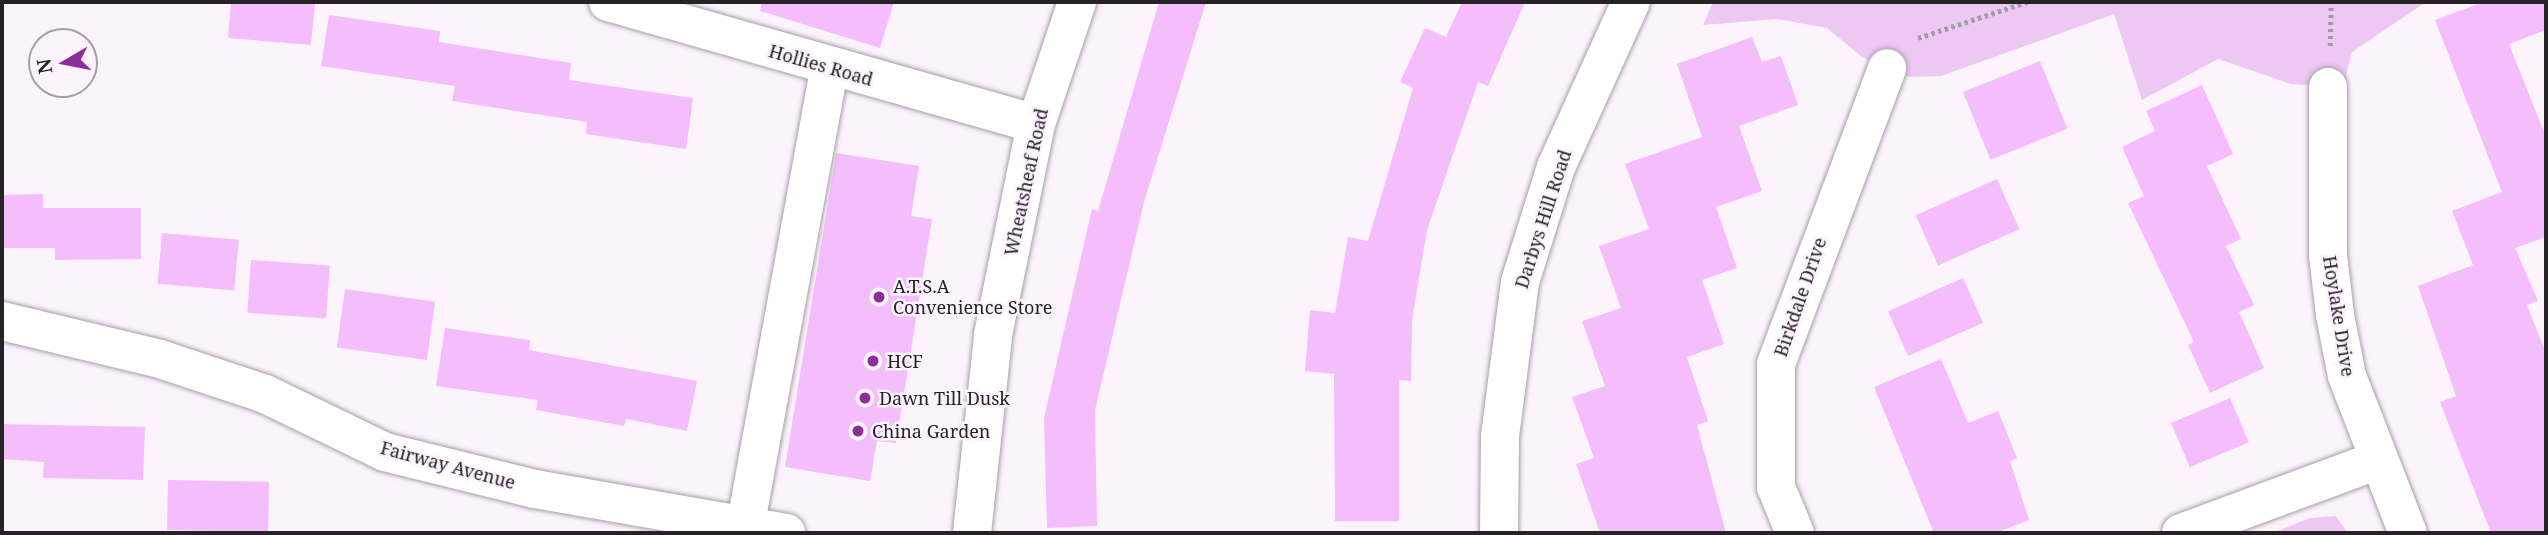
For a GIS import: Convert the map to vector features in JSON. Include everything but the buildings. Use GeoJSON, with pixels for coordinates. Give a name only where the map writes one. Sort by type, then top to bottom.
{"type":"FeatureCollection","features":[{"type":"Feature","properties":{"kind":"street","name":"Hollies Road"},"geometry":{"type":"LineString","coordinates":[[608,2],[830,69],[1036,124]]}},
{"type":"Feature","properties":{"kind":"street","name":"Wheatsheaf Road"},"geometry":{"type":"LineString","coordinates":[[972,533],[993,335],[1036,124],[1077,2]]}},
{"type":"Feature","properties":{"kind":"street","name":"Darbys Hill Road"},"geometry":{"type":"LineString","coordinates":[[1499,533],[1500,436],[1520,282],[1556,167],[1631,2]]}},
{"type":"Feature","properties":{"kind":"street","name":"Birkdale Drive"},"geometry":{"type":"LineString","coordinates":[[1795,533],[1776,487],[1776,364],[1887,68]]}},
{"type":"Feature","properties":{"kind":"street"},"geometry":{"type":"LineString","coordinates":[[746,528],[830,69]]}},
{"type":"Feature","properties":{"kind":"street","name":"Hoylake Drive"},"geometry":{"type":"LineString","coordinates":[[2328,87],[2335,316],[2347,376],[2408,533]]}},
{"type":"Feature","properties":{"kind":"street","name":"Fairway Avenue"},"geometry":{"type":"LineString","coordinates":[[2,321],[148,355],[265,394],[385,452],[536,489],[786,533]]}},
{"type":"Feature","properties":{"kind":"street"},"geometry":{"type":"LineString","coordinates":[[2181,533],[2378,460]]}},
{"type":"Feature","properties":{"kind":"path"},"geometry":{"type":"LineString","coordinates":[[1887,68],[1915,39],[2027,2]]}},
{"type":"Feature","properties":{"kind":"shaded area"},"geometry":{"type":"Polygon","coordinates":[[[1713,2],[2426,2],[2352,52],[2343,87],[2291,84],[2218,59],[2142,100],[2114,14],[1941,76],[1908,77],[1862,57],[1827,28],[1777,19],[1703,25],[1713,2]]]}},
{"type":"Feature","properties":{"kind":"shaded area"},"geometry":{"type":"Polygon","coordinates":[[[2336,516],[2348,533],[2272,533],[2310,518],[2336,516]]]}},
{"type":"Feature","properties":{"kind":"place","name":"A.T.S.A Convenience Store"},"geometry":{"type":"Point","coordinates":[879,297]}},
{"type":"Feature","properties":{"kind":"place","name":"HCF"},"geometry":{"type":"Point","coordinates":[873,361]}},
{"type":"Feature","properties":{"kind":"place","name":"Dawn Till Dusk"},"geometry":{"type":"Point","coordinates":[865,398]}},
{"type":"Feature","properties":{"kind":"place","name":"China Garden"},"geometry":{"type":"Point","coordinates":[858,431]}}]}
